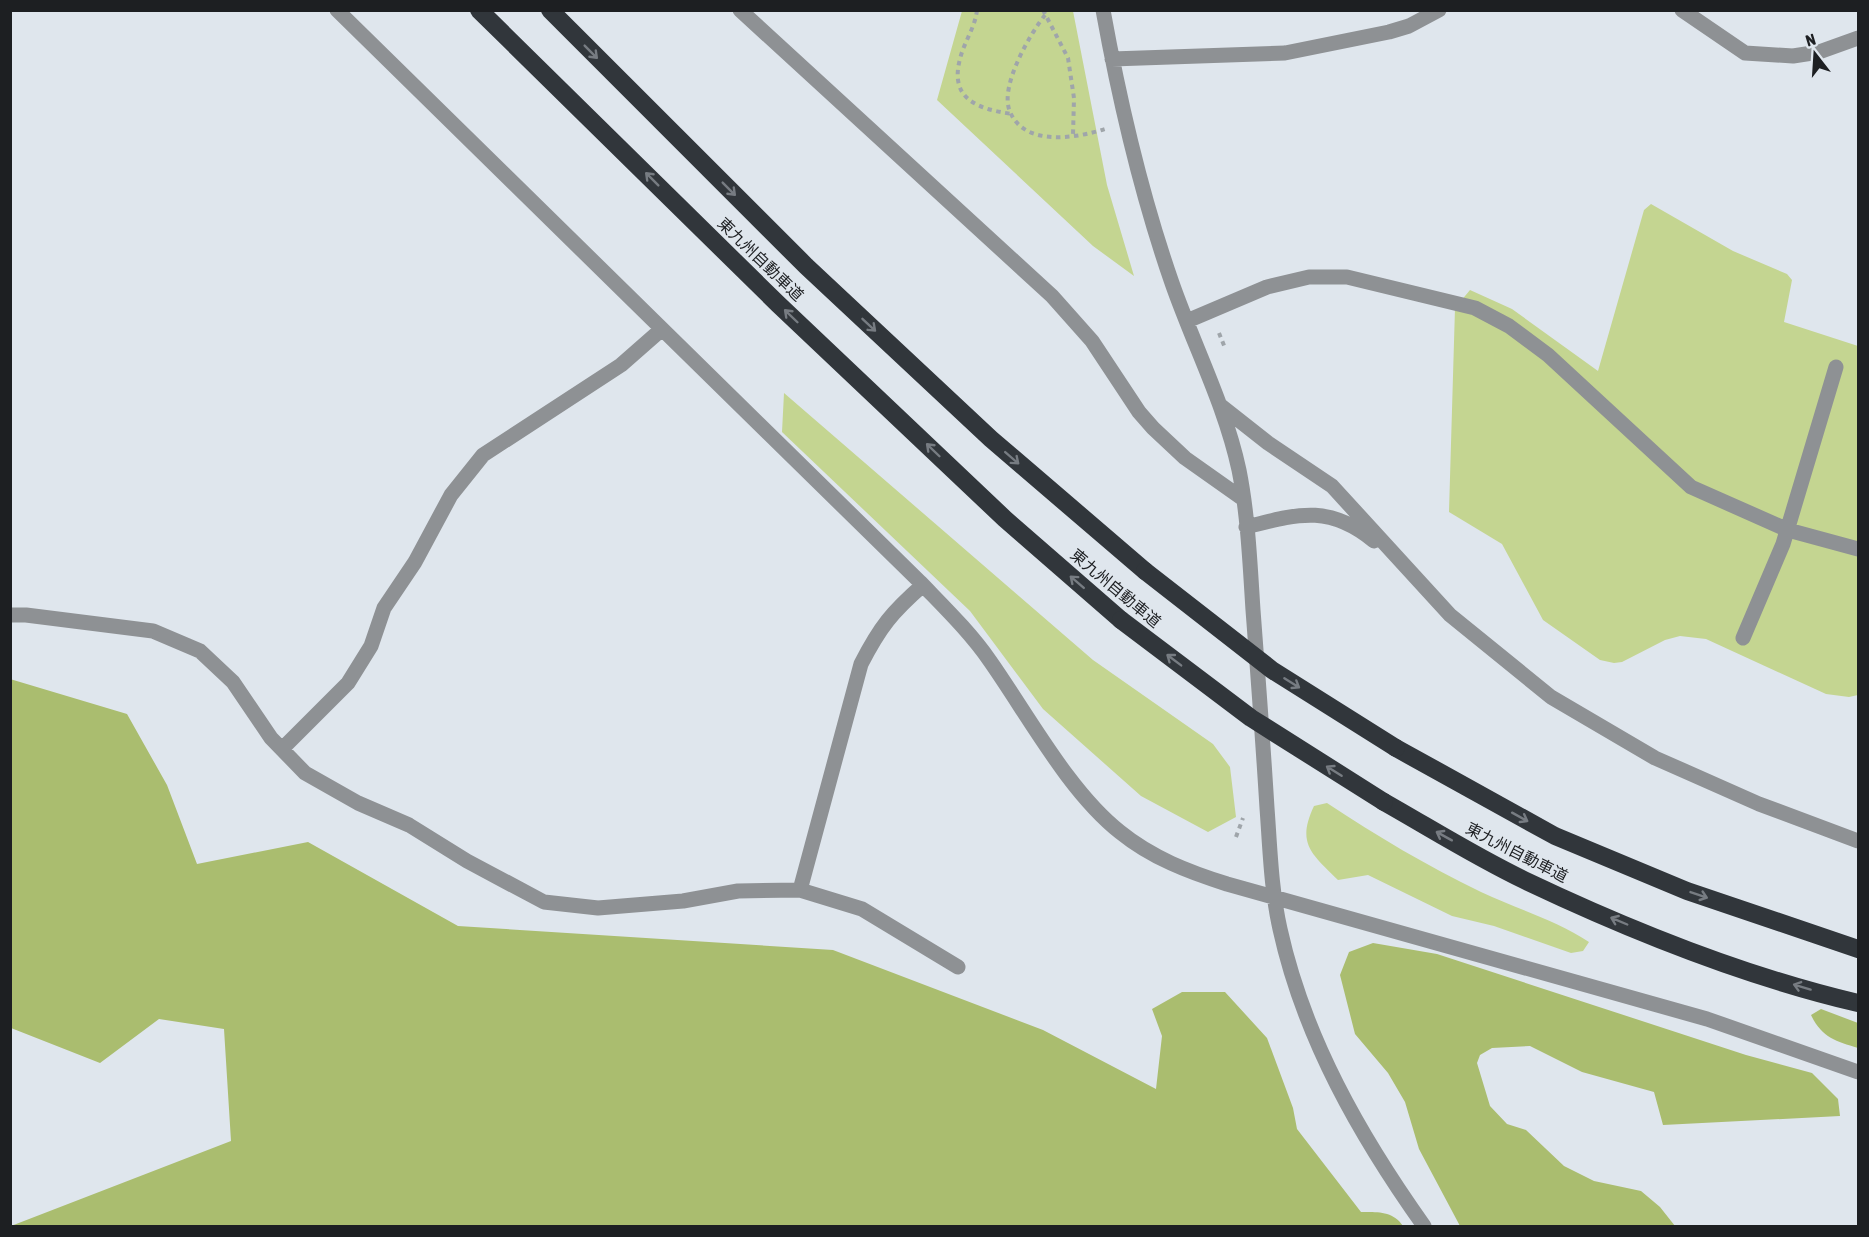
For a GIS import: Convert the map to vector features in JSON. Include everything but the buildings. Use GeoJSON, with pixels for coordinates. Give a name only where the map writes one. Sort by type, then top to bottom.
{"type":"FeatureCollection","features":[{"type":"Feature","properties":{"kind":"highway","name":"東九州自動車道"},"geometry":{"type":"LineString","coordinates":[[479,10],[770,295],[1005,519],[1120,620],[1251,718],[1384,802],[1523,880],[1633,927],[1760,974],[1858,1003]]}},
{"type":"Feature","properties":{"kind":"highway","name":"東九州自動車道"},"geometry":{"type":"LineString","coordinates":[[550,10],[806,267],[991,439],[1145,571],[1272,670],[1396,748],[1555,836],[1687,891],[1858,949]]}},
{"type":"Feature","properties":{"kind":"street"},"geometry":{"type":"LineString","coordinates":[[337,10],[923,585],[988,658],[1076,786],[1119,832],[1160,858],[1185,870],[1275,898],[1707,1019],[1858,1072]]}},
{"type":"Feature","properties":{"kind":"street"},"geometry":{"type":"LineString","coordinates":[[740,10],[1052,296],[1076,321],[1139,412],[1168,443],[1244,499]]}},
{"type":"Feature","properties":{"kind":"street"},"geometry":{"type":"LineString","coordinates":[[1103,10],[1136,171],[1187,321],[1232,441],[1244,499],[1275,898],[1287,953],[1322,1056],[1378,1159],[1424,1227]]}},
{"type":"Feature","properties":{"kind":"street"},"geometry":{"type":"LineString","coordinates":[[1112,59],[1285,53],[1389,32],[1409,26],[1439,10]]}},
{"type":"Feature","properties":{"kind":"street"},"geometry":{"type":"LineString","coordinates":[[1682,10],[1745,53],[1793,56],[1819,52],[1858,38]]}},
{"type":"Feature","properties":{"kind":"street"},"geometry":{"type":"LineString","coordinates":[[1187,321],[1268,287],[1309,277],[1347,278],[1475,308],[1509,326],[1548,355],[1683,481],[1788,530],[1858,549]]}},
{"type":"Feature","properties":{"kind":"street"},"geometry":{"type":"LineString","coordinates":[[282,749],[348,683],[371,646],[384,608],[415,562],[451,495],[483,455],[621,364],[662,329]]}},
{"type":"Feature","properties":{"kind":"street"},"geometry":{"type":"LineString","coordinates":[[1743,638],[1788,530],[1836,367]]}},
{"type":"Feature","properties":{"kind":"street"},"geometry":{"type":"LineString","coordinates":[[1220,405],[1268,443],[1332,486],[1367,522],[1397,560]]}},
{"type":"Feature","properties":{"kind":"street"},"geometry":{"type":"LineString","coordinates":[[1246,527],[1284,518],[1326,515],[1355,526],[1397,560],[1472,635],[1551,697],[1576,713],[1655,758],[1708,783],[1858,841]]}},
{"type":"Feature","properties":{"kind":"street"},"geometry":{"type":"LineString","coordinates":[[800,890],[861,664],[877,633],[892,612],[923,585]]}},
{"type":"Feature","properties":{"kind":"street"},"geometry":{"type":"LineString","coordinates":[[10,615],[153,631],[200,651],[233,682],[271,738],[305,773],[358,803],[409,825],[487,873],[544,902],[598,908],[682,901],[738,891],[800,890],[862,909],[958,967]]}},
{"type":"Feature","properties":{"kind":"path"},"geometry":{"type":"LineString","coordinates":[[977,10],[960,59],[958,80],[962,92],[970,102],[979,108],[1011,114],[1023,126],[1036,134],[1060,138],[1106,129]]}},
{"type":"Feature","properties":{"kind":"path"},"geometry":{"type":"LineString","coordinates":[[1011,114],[1009,93],[1020,56],[1044,13],[1060,39],[1068,58],[1074,98],[1074,135]]}},
{"type":"Feature","properties":{"kind":"path"},"geometry":{"type":"LineString","coordinates":[[1219,332],[1227,354]]}},
{"type":"Feature","properties":{"kind":"green space"},"geometry":{"type":"Polygon","coordinates":[[[962,11],[1073,11],[1107,185],[1134,276],[1093,246],[937,100],[962,11]]]}},
{"type":"Feature","properties":{"kind":"green space"},"geometry":{"type":"Polygon","coordinates":[[[1651,204],[1733,251],[1787,274],[1792,280],[1784,322],[1858,346],[1858,695],[1849,697],[1826,694],[1706,639],[1680,636],[1665,640],[1622,662],[1600,660],[1543,620],[1502,544],[1449,512],[1455,308],[1470,290],[1512,309],[1598,371],[1644,210],[1651,204]]]}},
{"type":"Feature","properties":{"kind":"green space"},"geometry":{"type":"Polygon","coordinates":[[[784,393],[1093,660],[1213,744],[1230,767],[1236,817],[1208,832],[1141,796],[1043,709],[970,611],[782,432],[784,393]]]}},
{"type":"Feature","properties":{"kind":"green space"},"geometry":{"type":"Polygon","coordinates":[[[10,679],[127,714],[167,785],[197,864],[308,842],[458,926],[833,950],[1043,1030],[1156,1089],[1162,1036],[1152,1009],[1182,992],[1225,992],[1267,1038],[1293,1108],[1297,1129],[1361,1212],[1379,1212],[1390,1215],[1403,1226],[11,1226],[231,1141],[224,1029],[159,1019],[100,1063],[11,1028],[10,679]]]}},
{"type":"Feature","properties":{"kind":"green space"},"geometry":{"type":"Polygon","coordinates":[[[1327,803],[1383,839],[1441,872],[1563,927],[1589,942],[1583,951],[1571,953],[1494,926],[1452,916],[1368,875],[1338,880],[1314,855],[1307,839],[1306,830],[1314,806],[1327,803]]]}},
{"type":"Feature","properties":{"kind":"green space"},"geometry":{"type":"Polygon","coordinates":[[[1373,943],[1437,954],[1746,1055],[1812,1073],[1838,1099],[1840,1116],[1663,1125],[1654,1092],[1582,1072],[1530,1046],[1492,1048],[1480,1055],[1477,1063],[1490,1106],[1507,1124],[1526,1130],[1564,1166],[1594,1181],[1641,1191],[1660,1207],[1675,1226],[1460,1226],[1419,1149],[1405,1102],[1388,1073],[1355,1034],[1340,975],[1349,952],[1373,943]]]}},
{"type":"Feature","properties":{"kind":"green space"},"geometry":{"type":"Polygon","coordinates":[[[1821,1009],[1858,1023],[1858,1048],[1830,1038],[1820,1029],[1811,1015],[1821,1009]]]}}]}
